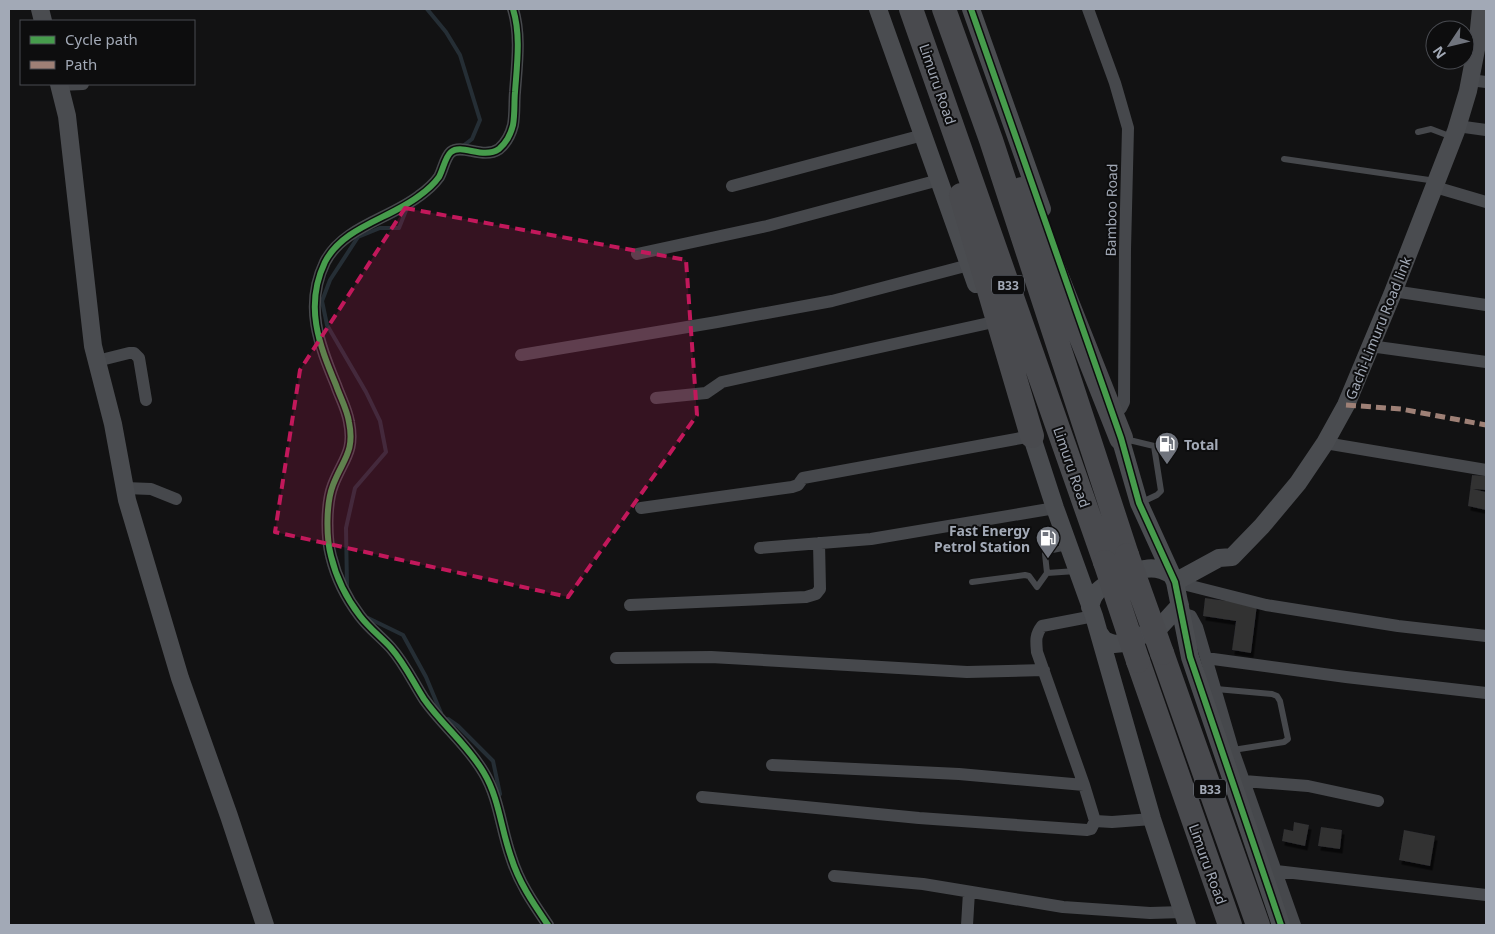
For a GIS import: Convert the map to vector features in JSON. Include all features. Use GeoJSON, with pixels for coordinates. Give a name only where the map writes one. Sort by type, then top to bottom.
{"type":"FeatureCollection","features":[{"type":"Feature","properties":{"kind":"highway"},"geometry":{"type":"LineString","coordinates":[[905,9],[1032,436]]}},
{"type":"Feature","properties":{"kind":"highway","name":"Limuru Road"},"geometry":{"type":"LineString","coordinates":[[911,9],[1230,925]]}},
{"type":"Feature","properties":{"kind":"highway","name":"Limuru Road"},"geometry":{"type":"LineString","coordinates":[[944,9],[991,140],[1128,555],[1258,925]]}},
{"type":"Feature","properties":{"kind":"highway"},"geometry":{"type":"LineString","coordinates":[[951,9],[1121,438]]}},
{"type":"Feature","properties":{"kind":"street"},"geometry":{"type":"LineString","coordinates":[[513,9],[517,23],[518,50],[513,124],[507,139],[500,148],[492,152],[482,154],[459,149],[453,151],[449,154],[437,180],[420,195],[397,211],[352,233],[339,243],[325,262],[315,292],[315,327],[324,356],[349,420],[351,444],[329,500],[328,530],[330,554],[337,576],[360,615],[402,662],[425,700],[483,771],[493,792],[510,855],[519,878],[533,904],[548,925]]}},
{"type":"Feature","properties":{"kind":"street"},"geometry":{"type":"LineString","coordinates":[[834,876],[923,884],[1064,907],[1150,913],[1185,919],[1152,819],[1092,612],[1032,436],[989,323],[878,9]]}},
{"type":"Feature","properties":{"kind":"street"},"geometry":{"type":"LineString","coordinates":[[971,9],[1114,415],[1139,503],[1174,579],[1190,657],[1281,925]]}},
{"type":"Feature","properties":{"kind":"street","name":"Bamboo Road"},"geometry":{"type":"LineString","coordinates":[[1088,9],[1115,83],[1128,128],[1124,402],[1114,415]]}},
{"type":"Feature","properties":{"kind":"street","name":"Gachi-Limuru Road link"},"geometry":{"type":"LineString","coordinates":[[1174,579],[1219,558],[1232,556],[1262,526],[1298,483],[1325,443],[1346,405],[1436,184],[1455,132],[1478,81],[1478,38],[1481,9]]}},
{"type":"Feature","properties":{"kind":"street"},"geometry":{"type":"LineString","coordinates":[[59,85],[67,116],[93,346],[113,424],[125,488],[150,581],[180,678],[265,925]]}},
{"type":"Feature","properties":{"kind":"street"},"geometry":{"type":"LineString","coordinates":[[1455,132],[1486,130]]}},
{"type":"Feature","properties":{"kind":"street"},"geometry":{"type":"LineString","coordinates":[[732,186],[923,135]]}},
{"type":"Feature","properties":{"kind":"street"},"geometry":{"type":"LineString","coordinates":[[638,254],[768,226],[939,180]]}},
{"type":"Feature","properties":{"kind":"street"},"geometry":{"type":"LineString","coordinates":[[1436,184],[1486,202]]}},
{"type":"Feature","properties":{"kind":"street"},"geometry":{"type":"LineString","coordinates":[[521,354],[832,301],[969,264]]}},
{"type":"Feature","properties":{"kind":"street"},"geometry":{"type":"LineString","coordinates":[[1393,291],[1486,305]]}},
{"type":"Feature","properties":{"kind":"street"},"geometry":{"type":"LineString","coordinates":[[656,398],[706,393],[722,382],[989,323]]}},
{"type":"Feature","properties":{"kind":"street"},"geometry":{"type":"LineString","coordinates":[[1370,346],[1486,362]]}},
{"type":"Feature","properties":{"kind":"street"},"geometry":{"type":"LineString","coordinates":[[97,362],[134,353],[139,358],[146,400]]}},
{"type":"Feature","properties":{"kind":"street"},"geometry":{"type":"LineString","coordinates":[[641,508],[792,487],[798,485],[803,478],[1032,436]]}},
{"type":"Feature","properties":{"kind":"street"},"geometry":{"type":"LineString","coordinates":[[1325,443],[1486,470]]}},
{"type":"Feature","properties":{"kind":"street"},"geometry":{"type":"LineString","coordinates":[[125,488],[151,489],[176,499]]}},
{"type":"Feature","properties":{"kind":"street"},"geometry":{"type":"LineString","coordinates":[[760,548],[871,538],[1055,508]]}},
{"type":"Feature","properties":{"kind":"street"},"geometry":{"type":"LineString","coordinates":[[630,605],[806,598],[816,594],[820,589],[818,543]]}},
{"type":"Feature","properties":{"kind":"street"},"geometry":{"type":"LineString","coordinates":[[1092,612],[1094,595],[1106,584],[1146,568],[1164,570],[1174,579],[1266,605],[1398,626],[1486,636]]}},
{"type":"Feature","properties":{"kind":"street"},"geometry":{"type":"LineString","coordinates":[[1099,633],[1104,640],[1114,644],[1124,643],[1159,628],[1180,609]]}},
{"type":"Feature","properties":{"kind":"street"},"geometry":{"type":"LineString","coordinates":[[1180,609],[1194,620],[1233,750],[1295,925]]}},
{"type":"Feature","properties":{"kind":"street"},"geometry":{"type":"LineString","coordinates":[[702,797],[899,816],[1088,830],[1092,828],[1095,821],[1037,652],[1036,640],[1037,632],[1042,626],[1092,612]]}},
{"type":"Feature","properties":{"kind":"street"},"geometry":{"type":"LineString","coordinates":[[616,658],[711,657],[967,672],[1044,670]]}},
{"type":"Feature","properties":{"kind":"street"},"geometry":{"type":"LineString","coordinates":[[1206,658],[1486,694]]}},
{"type":"Feature","properties":{"kind":"street"},"geometry":{"type":"LineString","coordinates":[[772,765],[959,774],[1084,785]]}},
{"type":"Feature","properties":{"kind":"street"},"geometry":{"type":"LineString","coordinates":[[1244,781],[1308,786],[1378,801]]}},
{"type":"Feature","properties":{"kind":"street"},"geometry":{"type":"LineString","coordinates":[[1095,821],[1152,819]]}},
{"type":"Feature","properties":{"kind":"street"},"geometry":{"type":"LineString","coordinates":[[1276,871],[1486,895]]}},
{"type":"Feature","properties":{"kind":"street"},"geometry":{"type":"LineString","coordinates":[[967,925],[968,892]]}},
{"type":"Feature","properties":{"kind":"lane"},"geometry":{"type":"LineString","coordinates":[[1418,132],[1431,129],[1455,132]]}},
{"type":"Feature","properties":{"kind":"lane"},"geometry":{"type":"LineString","coordinates":[[1284,159],[1436,184]]}},
{"type":"Feature","properties":{"kind":"lane"},"geometry":{"type":"LineString","coordinates":[[1121,438],[1154,446],[1161,491],[1157,495],[1139,503]]}},
{"type":"Feature","properties":{"kind":"lane"},"geometry":{"type":"LineString","coordinates":[[972,582],[1025,575],[1029,576],[1037,587],[1047,572],[1045,554],[1047,551],[1069,547]]}},
{"type":"Feature","properties":{"kind":"lane"},"geometry":{"type":"LineString","coordinates":[[1047,572],[1077,571]]}},
{"type":"Feature","properties":{"kind":"lane"},"geometry":{"type":"LineString","coordinates":[[1216,689],[1272,694],[1277,696],[1280,702],[1288,739],[1284,742],[1233,750]]}},
{"type":"Feature","properties":{"kind":"highlighted area"},"geometry":{"type":"Polygon","coordinates":[[[405,208],[686,260],[697,415],[568,597],[275,532],[300,370],[405,208]]]}},
{"type":"Feature","properties":{"kind":"building"},"geometry":{"type":"Polygon","coordinates":[[[1472,475],[1486,476],[1486,490],[1473,489],[1486,492],[1486,510],[1468,506],[1472,475]]]}},
{"type":"Feature","properties":{"kind":"building"},"geometry":{"type":"Polygon","coordinates":[[[1205,598],[1257,605],[1251,653],[1232,650],[1236,621],[1203,616],[1205,598]]]}},
{"type":"Feature","properties":{"kind":"building"},"geometry":{"type":"Polygon","coordinates":[[[1294,822],[1309,825],[1305,846],[1282,841],[1284,829],[1293,831],[1294,822]]]}},
{"type":"Feature","properties":{"kind":"building"},"geometry":{"type":"Polygon","coordinates":[[[1321,827],[1342,830],[1340,849],[1318,846],[1321,827]]]}},
{"type":"Feature","properties":{"kind":"building"},"geometry":{"type":"Polygon","coordinates":[[[1404,830],[1435,836],[1430,866],[1399,860],[1404,830]]]}},
{"type":"Feature","properties":{"kind":"waterway"},"geometry":{"type":"LineString","coordinates":[[427,9],[446,32],[460,55],[480,120],[472,139],[463,146]]}},
{"type":"Feature","properties":{"kind":"waterway"},"geometry":{"type":"LineString","coordinates":[[347,587],[346,528],[355,488],[386,452],[380,421],[366,392],[327,325],[322,301],[330,280],[358,237],[380,228],[399,228],[407,208]]}},
{"type":"Feature","properties":{"kind":"waterway"},"geometry":{"type":"LineString","coordinates":[[368,618],[403,635],[426,677],[441,713]]}},
{"type":"Feature","properties":{"kind":"waterway"},"geometry":{"type":"LineString","coordinates":[[448,719],[458,726],[493,761],[500,794]]}},
{"type":"Feature","properties":{"kind":"marked path"},"geometry":{"type":"LineString","coordinates":[[1346,405],[1401,409],[1486,425]]}},
{"type":"Feature","properties":{"kind":"cycle path"},"geometry":{"type":"LineString","coordinates":[[513,9],[518,39],[514,121],[506,141],[499,149],[493,152],[486,153],[461,149],[451,152],[439,177],[424,192],[407,204],[368,224],[343,240],[325,262],[315,294],[315,309],[316,325],[324,355],[347,412],[350,432],[349,448],[333,485],[328,510],[328,539],[331,556],[339,580],[346,595],[360,616],[396,654],[424,699],[478,763],[493,793],[518,876],[548,925]]}},
{"type":"Feature","properties":{"kind":"cycle path"},"geometry":{"type":"LineString","coordinates":[[971,9],[1121,438],[1139,503],[1175,582],[1190,657],[1281,925]]}},
{"type":"Feature","properties":{"kind":"place","name":"Total"},"geometry":{"type":"Point","coordinates":[1167,465]}},
{"type":"Feature","properties":{"kind":"place","name":"Fast Energy Petrol Station"},"geometry":{"type":"Point","coordinates":[1048,559]}}]}
